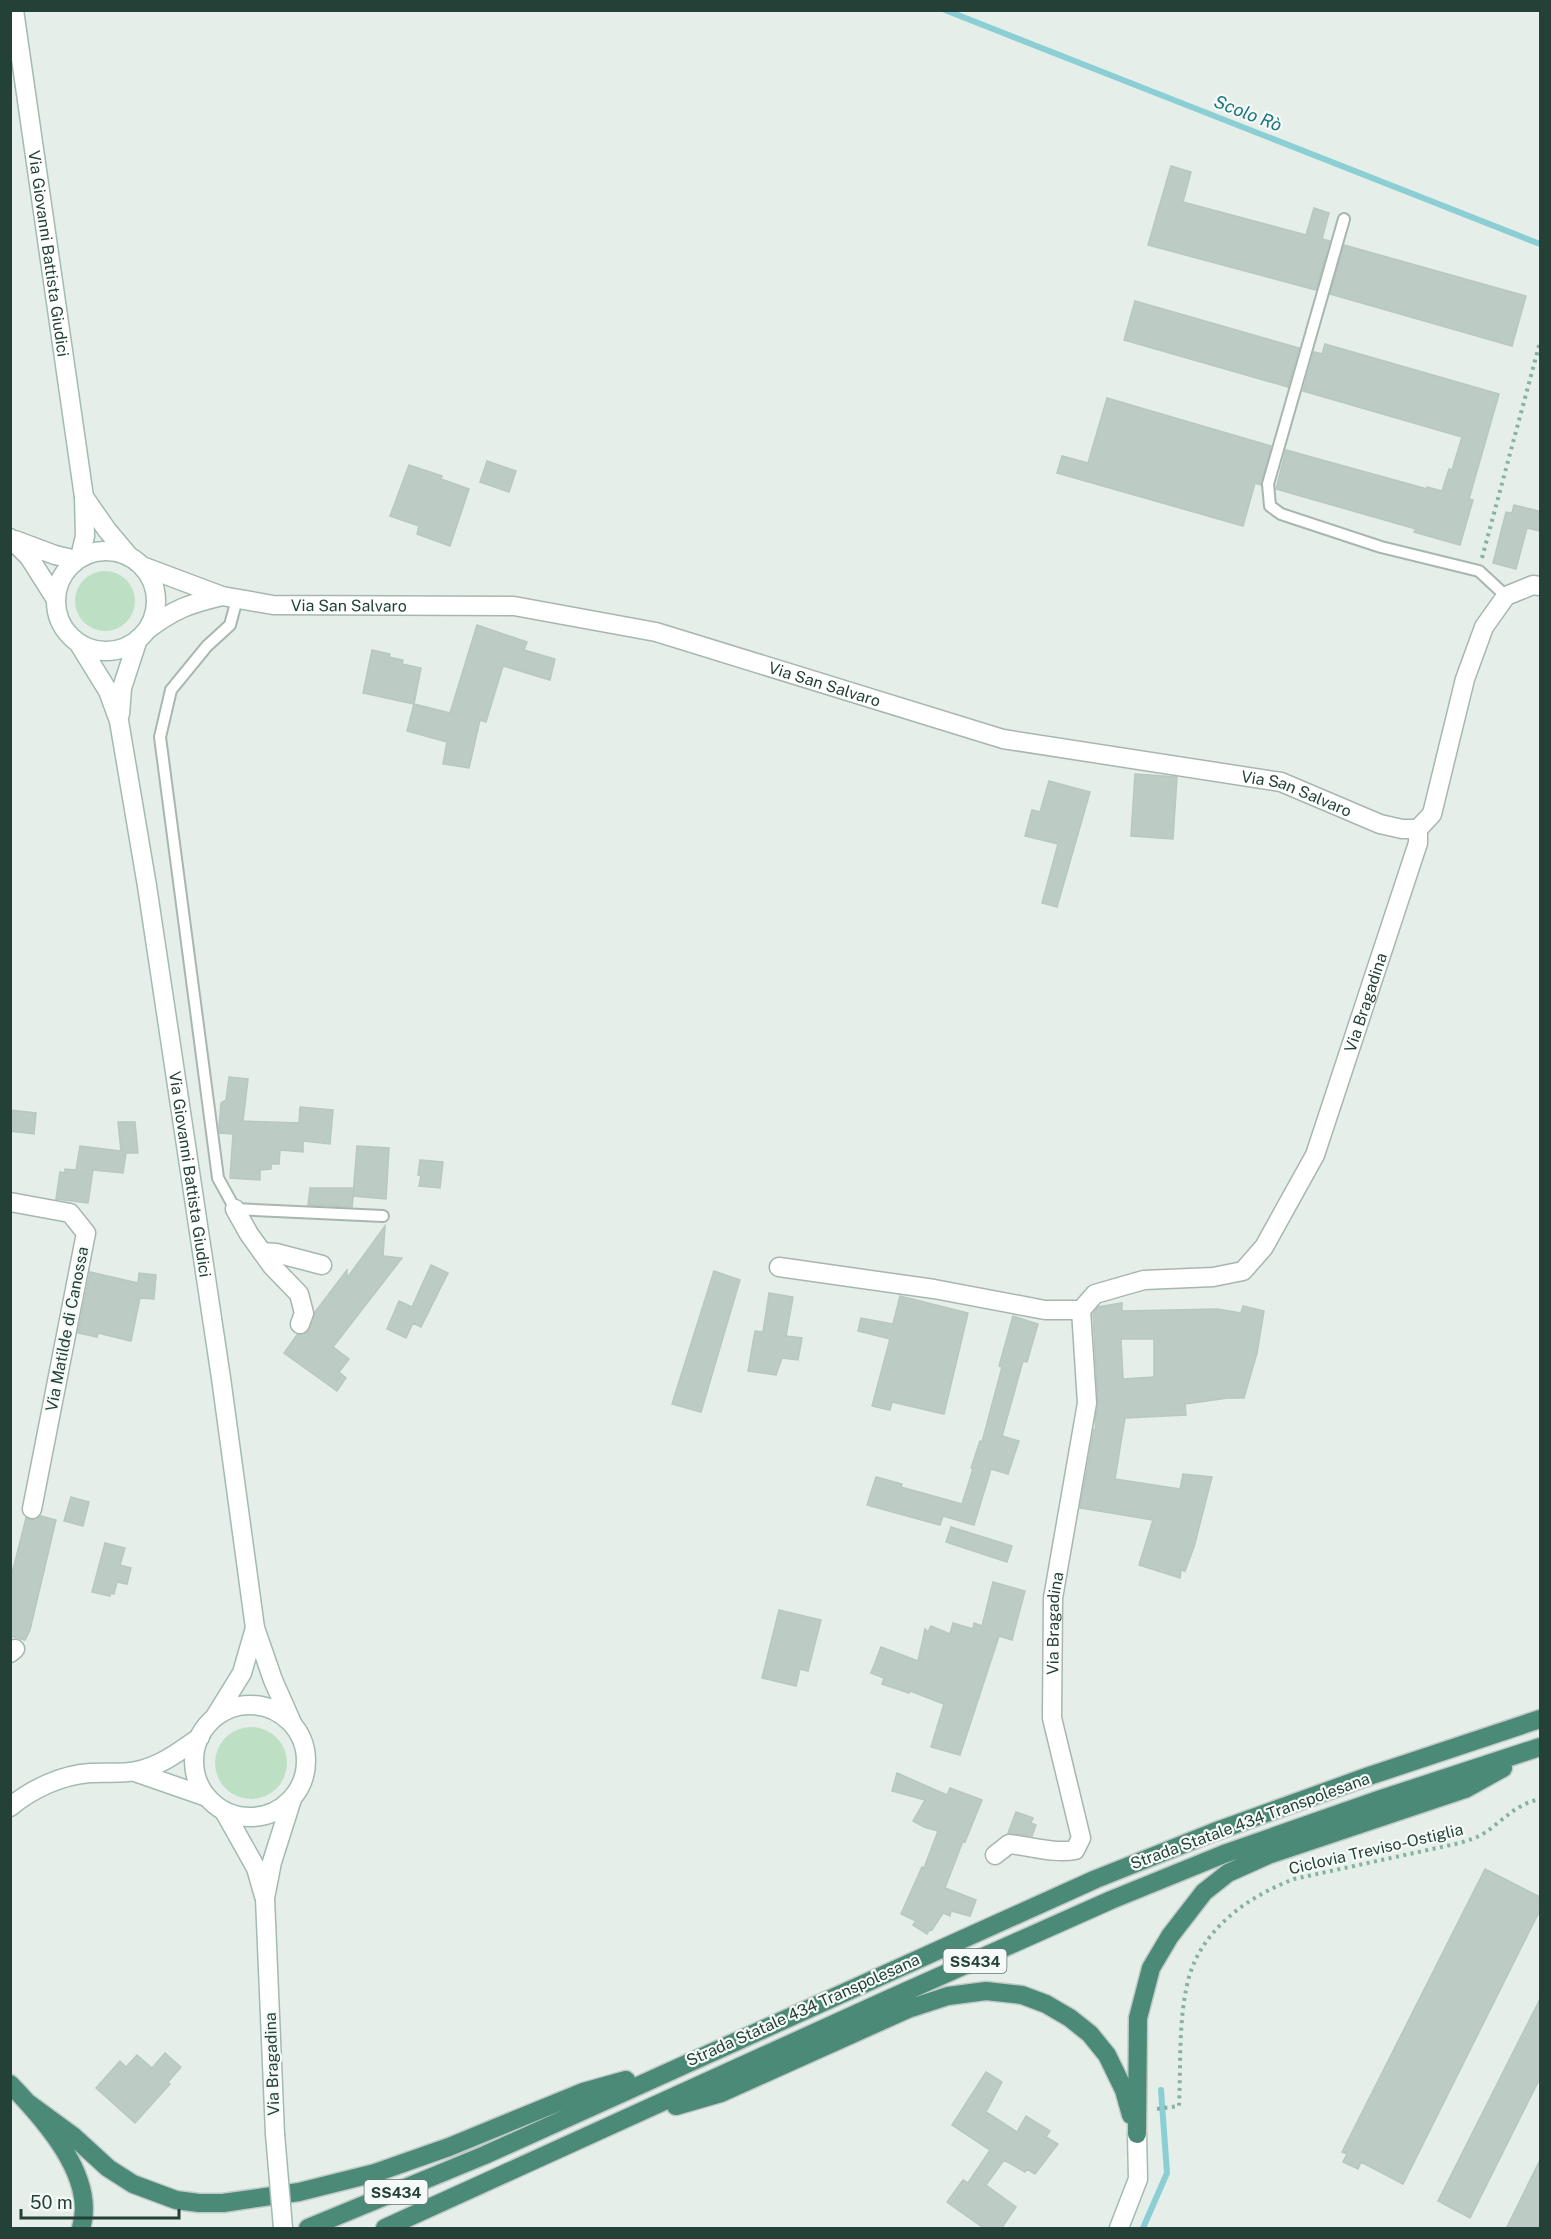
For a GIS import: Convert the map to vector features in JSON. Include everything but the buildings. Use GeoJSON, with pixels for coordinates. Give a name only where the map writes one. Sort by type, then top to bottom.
{"type":"FeatureCollection","features":[{"type":"Feature","properties":{"kind":"highway","name":"Strada Statale 434 Transpolesana"},"geometry":{"type":"LineString","coordinates":[[308,2229],[485,2155],[1118,1870],[1214,1832],[1358,1780],[1540,1719]]}},
{"type":"Feature","properties":{"kind":"highway","name":"Strada Statale 434 Transpolesana"},"geometry":{"type":"LineString","coordinates":[[386,2229],[891,1998],[1142,1888],[1224,1854],[1539,1747]]}},
{"type":"Feature","properties":{"kind":"highway"},"geometry":{"type":"LineString","coordinates":[[1137,2134],[1138,2018],[1151,1968],[1170,1936],[1204,1892],[1228,1873],[1268,1855],[1466,1789],[1539,1747]]}},
{"type":"Feature","properties":{"kind":"highway"},"geometry":{"type":"LineString","coordinates":[[627,2119],[721,2093],[908,2009],[948,1996],[986,1991],[1022,1995],[1046,2004],[1070,2018],[1090,2034],[1107,2055],[1124,2091],[1137,2134]]}},
{"type":"Feature","properties":{"kind":"highway"},"geometry":{"type":"LineString","coordinates":[[28,2103],[73,2136],[108,2168],[133,2184],[176,2200],[223,2203],[299,2192],[375,2173],[449,2147],[583,2092],[686,2063]]}},
{"type":"Feature","properties":{"kind":"highway"},"geometry":{"type":"LineString","coordinates":[[10,2084],[62,2147],[78,2177],[84,2198],[84,2220],[81,2229]]}},
{"type":"Feature","properties":{"kind":"street","name":"Via Giovanni Battista Giudici"},"geometry":{"type":"LineString","coordinates":[[14,10],[84,497],[85,536],[78,559],[64,573],[55,598],[61,624],[68,635],[79,644],[108,691],[119,721],[147,886],[219,1366],[255,1628],[273,1680],[292,1723]]}},
{"type":"Feature","properties":{"kind":"street","name":"Via Giovanni Battista Giudici"},"geometry":{"type":"LineString","coordinates":[[84,497],[107,530],[151,579],[156,594],[153,619],[142,635],[122,688],[119,721]]}},
{"type":"Feature","properties":{"kind":"street"},"geometry":{"type":"LineString","coordinates":[[10,538],[55,555],[78,559],[96,551],[113,551],[135,561]]}},
{"type":"Feature","properties":{"kind":"street"},"geometry":{"type":"LineString","coordinates":[[10,538],[29,557],[44,577],[55,598]]}},
{"type":"Feature","properties":{"kind":"street","name":"Via San Salvaro"},"geometry":{"type":"LineString","coordinates":[[135,561],[230,598],[273,605],[514,606],[656,632],[1003,739],[1281,782],[1380,824],[1402,829],[1418,829]]}},
{"type":"Feature","properties":{"kind":"street"},"geometry":{"type":"LineString","coordinates":[[1506,596],[1533,585],[1540,586]]}},
{"type":"Feature","properties":{"kind":"street","name":"Via Bragadina"},"geometry":{"type":"LineString","coordinates":[[995,1855],[1009,1844],[1061,1852],[1076,1850],[1081,1839],[1052,1718],[1053,1598],[1087,1403],[1081,1310],[1095,1294],[1144,1280],[1213,1277],[1243,1271],[1264,1247],[1316,1155],[1418,843],[1418,829],[1432,814],[1465,679],[1484,627],[1506,596]]}},
{"type":"Feature","properties":{"kind":"street","name":"Via San Salvaro"},"geometry":{"type":"LineString","coordinates":[[142,635],[165,616],[186,605],[230,598]]}},
{"type":"Feature","properties":{"kind":"street"},"geometry":{"type":"LineString","coordinates":[[79,644],[93,650],[109,651],[124,647],[142,635]]}},
{"type":"Feature","properties":{"kind":"street","name":"Via Matilde di Canossa"},"geometry":{"type":"LineString","coordinates":[[10,1202],[70,1213],[86,1233],[32,1509]]}},
{"type":"Feature","properties":{"kind":"street"},"geometry":{"type":"LineString","coordinates":[[235,1209],[249,1234],[272,1266],[299,1294],[304,1314],[300,1324]]}},
{"type":"Feature","properties":{"kind":"street"},"geometry":{"type":"LineString","coordinates":[[262,1252],[276,1253],[322,1265]]}},
{"type":"Feature","properties":{"kind":"street"},"geometry":{"type":"LineString","coordinates":[[779,1267],[934,1289],[1045,1310],[1081,1310]]}},
{"type":"Feature","properties":{"kind":"street","name":"Via Giovanni Battista Giudici"},"geometry":{"type":"LineString","coordinates":[[212,1721],[242,1673],[255,1628]]}},
{"type":"Feature","properties":{"kind":"street"},"geometry":{"type":"LineString","coordinates":[[243,1706],[261,1706],[278,1712],[292,1723],[300,1734],[307,1761],[303,1782],[292,1800],[278,1811],[260,1817],[242,1817],[224,1811],[207,1797],[201,1788],[195,1768],[196,1747],[200,1737],[212,1721],[226,1711],[243,1706]]}},
{"type":"Feature","properties":{"kind":"street"},"geometry":{"type":"LineString","coordinates":[[10,1807],[52,1782],[87,1773],[135,1772],[158,1764],[200,1737]]}},
{"type":"Feature","properties":{"kind":"street"},"geometry":{"type":"LineString","coordinates":[[135,1772],[207,1797]]}},
{"type":"Feature","properties":{"kind":"street","name":"Via Bragadina"},"geometry":{"type":"LineString","coordinates":[[283,2229],[275,2134],[265,1899],[272,1862],[292,1800]]}},
{"type":"Feature","properties":{"kind":"street","name":"Via Bragadina"},"geometry":{"type":"LineString","coordinates":[[224,1811],[256,1868],[265,1899]]}},
{"type":"Feature","properties":{"kind":"street"},"geometry":{"type":"LineString","coordinates":[[1119,2229],[1138,2179],[1137,2134]]}},
{"type":"Feature","properties":{"kind":"lane"},"geometry":{"type":"LineString","coordinates":[[1344,219],[1269,484],[1270,506],[1281,514],[1370,543],[1479,571],[1506,596]]}},
{"type":"Feature","properties":{"kind":"lane"},"geometry":{"type":"LineString","coordinates":[[230,598],[230,625],[207,646],[171,690],[160,738],[218,1178],[235,1209],[383,1216]]}},
{"type":"Feature","properties":{"kind":"path"},"geometry":{"type":"LineString","coordinates":[[1479,571],[1540,342]]}},
{"type":"Feature","properties":{"kind":"path","name":"Ciclovia Treviso-Ostiglia"},"geometry":{"type":"LineString","coordinates":[[1154,2109],[1179,2106],[1183,2010],[1190,1976],[1200,1952],[1220,1925],[1240,1908],[1269,1888],[1294,1879],[1460,1843],[1482,1835],[1512,1810],[1540,1799]]}},
{"type":"Feature","properties":{"kind":"green space"},"geometry":{"type":"Polygon","coordinates":[[[105,571],[122,576],[130,584],[135,601],[130,618],[122,626],[105,631],[88,626],[80,618],[75,601],[80,584],[88,576],[105,571]]]}},
{"type":"Feature","properties":{"kind":"green space"},"geometry":{"type":"Polygon","coordinates":[[[258,1727],[277,1737],[285,1749],[287,1763],[285,1777],[277,1789],[265,1797],[244,1799],[225,1789],[217,1777],[215,1756],[225,1737],[237,1729],[258,1727]]]}},
{"type":"Feature","properties":{"kind":"waterway","name":"Scolo Rò"},"geometry":{"type":"LineString","coordinates":[[945,10],[1540,244]]}},
{"type":"Feature","properties":{"kind":"waterway"},"geometry":{"type":"LineString","coordinates":[[1143,2228],[1167,2173],[1161,2090]]}}]}
